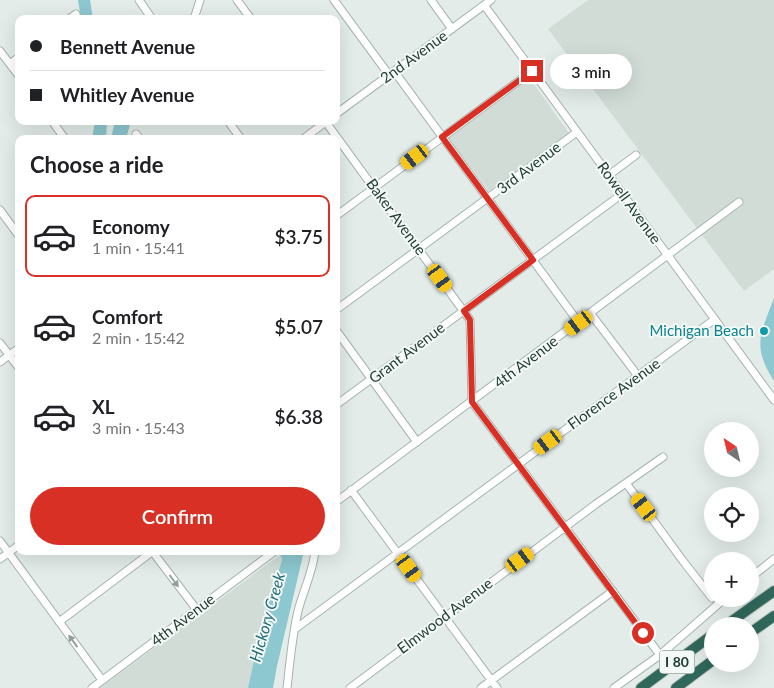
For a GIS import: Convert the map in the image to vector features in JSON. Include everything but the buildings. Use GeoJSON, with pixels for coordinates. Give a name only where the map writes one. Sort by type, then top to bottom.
{"type":"FeatureCollection","features":[{"type":"Feature","properties":{"kind":"highway"},"geometry":{"type":"LineString","coordinates":[[738,617],[774,591]]}},
{"type":"Feature","properties":{"kind":"highway"},"geometry":{"type":"LineString","coordinates":[[759,627],[774,616]]}},
{"type":"Feature","properties":{"kind":"highway","name":"I 80"},"geometry":{"type":"LineString","coordinates":[[641,688],[704,641]]}},
{"type":"Feature","properties":{"kind":"highway","name":"I 80"},"geometry":{"type":"LineString","coordinates":[[676,688],[704,667]]}},
{"type":"Feature","properties":{"kind":"street"},"geometry":{"type":"LineString","coordinates":[[138,0],[149,15]]}},
{"type":"Feature","properties":{"kind":"street"},"geometry":{"type":"LineString","coordinates":[[195,15],[200,0]]}},
{"type":"Feature","properties":{"kind":"street"},"geometry":{"type":"LineString","coordinates":[[237,0],[247,15]]}},
{"type":"Feature","properties":{"kind":"street"},"geometry":{"type":"LineString","coordinates":[[334,0],[442,137],[579,323]]}},
{"type":"Feature","properties":{"kind":"street"},"geometry":{"type":"LineString","coordinates":[[431,0],[452,29]]}},
{"type":"Feature","properties":{"kind":"street","name":"2nd Avenue"},"geometry":{"type":"LineString","coordinates":[[340,111],[491,0]]}},
{"type":"Feature","properties":{"kind":"street","name":"Rowell Avenue"},"geometry":{"type":"LineString","coordinates":[[484,5],[774,400]]}},
{"type":"Feature","properties":{"kind":"street"},"geometry":{"type":"LineString","coordinates":[[0,51],[15,71]]}},
{"type":"Feature","properties":{"kind":"street"},"geometry":{"type":"LineString","coordinates":[[10,64],[15,60]]}},
{"type":"Feature","properties":{"kind":"street"},"geometry":{"type":"LineString","coordinates":[[340,213],[532,71]]}},
{"type":"Feature","properties":{"kind":"street"},"geometry":{"type":"LineString","coordinates":[[308,135],[321,125]]}},
{"type":"Feature","properties":{"kind":"street","name":"3rd Avenue"},"geometry":{"type":"LineString","coordinates":[[340,307],[577,132]]}},
{"type":"Feature","properties":{"kind":"street","name":"Baker Avenue"},"geometry":{"type":"LineString","coordinates":[[340,140],[470,320],[472,402]]}},
{"type":"Feature","properties":{"kind":"street"},"geometry":{"type":"LineString","coordinates":[[609,175],[636,155]]}},
{"type":"Feature","properties":{"kind":"street","name":"Grant Avenue"},"geometry":{"type":"LineString","coordinates":[[340,402],[622,194]]}},
{"type":"Feature","properties":{"kind":"street","name":"4th Avenue"},"geometry":{"type":"LineString","coordinates":[[340,499],[579,323],[739,202]]}},
{"type":"Feature","properties":{"kind":"street"},"geometry":{"type":"LineString","coordinates":[[0,210],[15,231]]}},
{"type":"Feature","properties":{"kind":"street"},"geometry":{"type":"LineString","coordinates":[[591,314],[638,376]]}},
{"type":"Feature","properties":{"kind":"street","name":"Florence Avenue"},"geometry":{"type":"LineString","coordinates":[[295,629],[715,319]]}},
{"type":"Feature","properties":{"kind":"street"},"geometry":{"type":"LineString","coordinates":[[340,335],[417,442]]}},
{"type":"Feature","properties":{"kind":"street"},"geometry":{"type":"LineString","coordinates":[[0,342],[15,362]]}},
{"type":"Feature","properties":{"kind":"street"},"geometry":{"type":"LineString","coordinates":[[0,362],[15,351]]}},
{"type":"Feature","properties":{"kind":"street"},"geometry":{"type":"LineString","coordinates":[[472,402],[660,655]]}},
{"type":"Feature","properties":{"kind":"street","name":"Elmwood Avenue"},"geometry":{"type":"LineString","coordinates":[[350,688],[626,482],[664,457]]}},
{"type":"Feature","properties":{"kind":"street"},"geometry":{"type":"LineString","coordinates":[[626,482],[704,587]]}},
{"type":"Feature","properties":{"kind":"street"},"geometry":{"type":"LineString","coordinates":[[351,490],[497,688]]}},
{"type":"Feature","properties":{"kind":"street"},"geometry":{"type":"LineString","coordinates":[[0,541],[102,680]]}},
{"type":"Feature","properties":{"kind":"street"},"geometry":{"type":"LineString","coordinates":[[0,559],[15,548]]}},
{"type":"Feature","properties":{"kind":"street"},"geometry":{"type":"LineString","coordinates":[[59,622],[148,555]]}},
{"type":"Feature","properties":{"kind":"street"},"geometry":{"type":"LineString","coordinates":[[156,555],[197,610]]}},
{"type":"Feature","properties":{"kind":"street","name":"4th Avenue"},"geometry":{"type":"LineString","coordinates":[[92,688],[270,555]]}},
{"type":"Feature","properties":{"kind":"street"},"geometry":{"type":"LineString","coordinates":[[287,688],[295,629],[314,555]]}},
{"type":"Feature","properties":{"kind":"street"},"geometry":{"type":"LineString","coordinates":[[759,571],[774,559]]}},
{"type":"Feature","properties":{"kind":"street"},"geometry":{"type":"LineString","coordinates":[[481,688],[613,591]]}},
{"type":"Feature","properties":{"kind":"street"},"geometry":{"type":"LineString","coordinates":[[614,688],[660,655],[707,607]]}},
{"type":"Feature","properties":{"kind":"shaded area"},"geometry":{"type":"Polygon","coordinates":[[[588,0],[774,0],[774,269],[744,291],[548,29],[588,0]]]}},
{"type":"Feature","properties":{"kind":"shaded area"},"geometry":{"type":"Polygon","coordinates":[[[528,76],[569,133],[489,191],[447,136],[528,76]]]}},
{"type":"Feature","properties":{"kind":"shaded area"},"geometry":{"type":"Polygon","coordinates":[[[280,555],[282,560],[261,628],[248,688],[100,688],[280,555]]]}},
{"type":"Feature","properties":{"kind":"water"},"geometry":{"type":"Polygon","coordinates":[[[78,0],[90,0],[92,15],[80,15],[78,0]]]}},
{"type":"Feature","properties":{"kind":"water"},"geometry":{"type":"Polygon","coordinates":[[[94,125],[107,125],[106,135],[93,135],[94,125]]]}},
{"type":"Feature","properties":{"kind":"water"},"geometry":{"type":"Polygon","coordinates":[[[114,125],[130,125],[127,135],[112,135],[114,125]]]}},
{"type":"Feature","properties":{"kind":"water"},"geometry":{"type":"Polygon","coordinates":[[[774,298],[774,381],[763,358],[760,340],[774,298]]]}},
{"type":"Feature","properties":{"kind":"water","name":"Hickory Creek"},"geometry":{"type":"Polygon","coordinates":[[[280,555],[303,555],[273,688],[248,688],[261,628],[282,560],[280,555]]]}},
{"type":"Feature","properties":{"kind":"place","name":"Michigan Beach"},"geometry":{"type":"Point","coordinates":[764,331]}},
{"type":"Feature","properties":{"kind":"route"},"geometry":{"type":"LineString","coordinates":[[532,71],[442,137],[533,260],[464,311],[470,320],[472,402],[643,633]]}}]}
